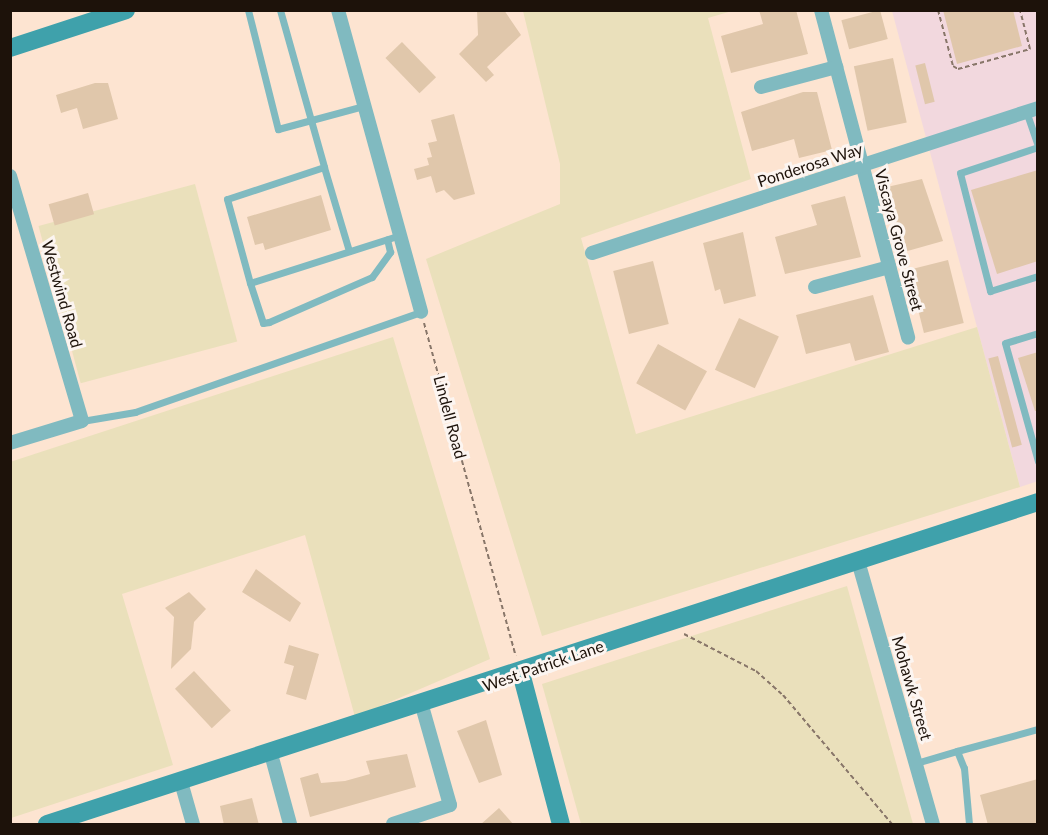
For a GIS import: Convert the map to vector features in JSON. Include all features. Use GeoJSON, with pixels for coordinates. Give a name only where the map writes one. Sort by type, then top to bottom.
{"type":"FeatureCollection","features":[{"type":"Feature","properties":{"kind":"street"},"geometry":{"type":"LineString","coordinates":[[10,48],[126,10]]}},
{"type":"Feature","properties":{"kind":"street"},"geometry":{"type":"LineString","coordinates":[[338,10],[364,106],[393,237],[421,312]]}},
{"type":"Feature","properties":{"kind":"street","name":"Viscaya Grove Street"},"geometry":{"type":"LineString","coordinates":[[820,10],[908,338]]}},
{"type":"Feature","properties":{"kind":"street"},"geometry":{"type":"LineString","coordinates":[[761,87],[836,67]]}},
{"type":"Feature","properties":{"kind":"street","name":"Ponderosa Way"},"geometry":{"type":"LineString","coordinates":[[592,253],[1032,109]]}},
{"type":"Feature","properties":{"kind":"street","name":"Westwind Road"},"geometry":{"type":"LineString","coordinates":[[10,176],[82,421]]}},
{"type":"Feature","properties":{"kind":"street"},"geometry":{"type":"LineString","coordinates":[[815,287],[889,267]]}},
{"type":"Feature","properties":{"kind":"street"},"geometry":{"type":"LineString","coordinates":[[10,443],[82,421]]}},
{"type":"Feature","properties":{"kind":"street","name":"West Patrick Lane"},"geometry":{"type":"LineString","coordinates":[[47,825],[422,706],[1038,502]]}},
{"type":"Feature","properties":{"kind":"street","name":"Mohawk Street"},"geometry":{"type":"LineString","coordinates":[[858,561],[933,825]]}},
{"type":"Feature","properties":{"kind":"street"},"geometry":{"type":"LineString","coordinates":[[521,673],[561,825]]}},
{"type":"Feature","properties":{"kind":"street"},"geometry":{"type":"LineString","coordinates":[[393,825],[450,805],[422,706]]}},
{"type":"Feature","properties":{"kind":"street"},"geometry":{"type":"LineString","coordinates":[[271,754],[290,825]]}},
{"type":"Feature","properties":{"kind":"street"},"geometry":{"type":"LineString","coordinates":[[182,782],[193,825]]}},
{"type":"Feature","properties":{"kind":"lane"},"geometry":{"type":"LineString","coordinates":[[248,10],[278,129],[364,106]]}},
{"type":"Feature","properties":{"kind":"lane"},"geometry":{"type":"LineString","coordinates":[[280,10],[349,251]]}},
{"type":"Feature","properties":{"kind":"lane"},"geometry":{"type":"LineString","coordinates":[[1032,109],[1038,146],[960,173],[990,291],[1038,276]]}},
{"type":"Feature","properties":{"kind":"lane"},"geometry":{"type":"LineString","coordinates":[[250,283],[393,237],[390,252],[372,277],[262,323],[250,283],[227,199],[324,167]]}},
{"type":"Feature","properties":{"kind":"lane"},"geometry":{"type":"LineString","coordinates":[[82,421],[147,408],[421,312]]}},
{"type":"Feature","properties":{"kind":"lane"},"geometry":{"type":"LineString","coordinates":[[1037,459],[1005,343],[1038,333]]}},
{"type":"Feature","properties":{"kind":"lane"},"geometry":{"type":"LineString","coordinates":[[916,763],[1038,729]]}},
{"type":"Feature","properties":{"kind":"lane"},"geometry":{"type":"LineString","coordinates":[[957,751],[964,768],[969,825]]}},
{"type":"Feature","properties":{"kind":"path"},"geometry":{"type":"LineString","coordinates":[[938,10],[952,66],[958,69],[1030,49],[1020,10]]}},
{"type":"Feature","properties":{"kind":"path","name":"Lindell Road"},"geometry":{"type":"LineString","coordinates":[[421,312],[521,673]]}},
{"type":"Feature","properties":{"kind":"path"},"geometry":{"type":"LineString","coordinates":[[665,625],[765,678],[892,825]]}},
{"type":"Feature","properties":{"kind":"shaded area"},"geometry":{"type":"Polygon","coordinates":[[[892,11],[1037,11],[1038,481],[1020,487],[892,11]]]}},
{"type":"Feature","properties":{"kind":"sand"},"geometry":{"type":"Polygon","coordinates":[[[523,11],[732,11],[708,18],[751,179],[581,238],[636,434],[977,327],[1020,487],[542,636],[426,259],[560,204],[560,164],[523,11]]]}},
{"type":"Feature","properties":{"kind":"sand"},"geometry":{"type":"Polygon","coordinates":[[[195,184],[237,341],[81,383],[39,226],[195,184]]]}},
{"type":"Feature","properties":{"kind":"sand"},"geometry":{"type":"Polygon","coordinates":[[[393,337],[490,659],[355,717],[305,535],[122,594],[173,765],[11,818],[10,462],[393,337]]]}},
{"type":"Feature","properties":{"kind":"sand"},"geometry":{"type":"Polygon","coordinates":[[[847,586],[913,824],[581,824],[542,684],[847,586]]]}},
{"type":"Feature","properties":{"kind":"building"},"geometry":{"type":"Polygon","coordinates":[[[477,10],[504,10],[521,35],[487,67],[494,75],[486,82],[459,54],[478,35],[477,10]]]}},
{"type":"Feature","properties":{"kind":"building"},"geometry":{"type":"Polygon","coordinates":[[[759,10],[796,10],[808,54],[731,73],[721,36],[763,24],[759,10]]]}},
{"type":"Feature","properties":{"kind":"building"},"geometry":{"type":"Polygon","coordinates":[[[880,10],[888,39],[849,49],[841,20],[880,10]]]}},
{"type":"Feature","properties":{"kind":"building"},"geometry":{"type":"Polygon","coordinates":[[[943,10],[1013,10],[1022,46],[957,64],[943,10]]]}},
{"type":"Feature","properties":{"kind":"building"},"geometry":{"type":"Polygon","coordinates":[[[402,42],[436,77],[419,93],[385,58],[402,42]]]}},
{"type":"Feature","properties":{"kind":"building"},"geometry":{"type":"Polygon","coordinates":[[[893,58],[907,123],[868,131],[854,66],[893,58]]]}},
{"type":"Feature","properties":{"kind":"building"},"geometry":{"type":"Polygon","coordinates":[[[925,63],[935,102],[925,104],[915,65],[925,63]]]}},
{"type":"Feature","properties":{"kind":"building"},"geometry":{"type":"Polygon","coordinates":[[[95,83],[108,83],[118,119],[83,129],[77,108],[61,113],[56,95],[95,83]]]}},
{"type":"Feature","properties":{"kind":"building"},"geometry":{"type":"Polygon","coordinates":[[[803,92],[817,92],[832,150],[799,158],[794,139],[752,151],[741,112],[803,92]]]}},
{"type":"Feature","properties":{"kind":"building"},"geometry":{"type":"Polygon","coordinates":[[[454,114],[475,194],[454,200],[444,190],[436,193],[431,176],[417,180],[414,169],[429,165],[427,158],[432,157],[428,143],[437,141],[431,120],[454,114]]]}},
{"type":"Feature","properties":{"kind":"building"},"geometry":{"type":"Polygon","coordinates":[[[1038,170],[1038,261],[997,274],[971,190],[1038,170]]]}},
{"type":"Feature","properties":{"kind":"building"},"geometry":{"type":"Polygon","coordinates":[[[922,179],[943,241],[904,252],[887,187],[922,179]]]}},
{"type":"Feature","properties":{"kind":"building"},"geometry":{"type":"Polygon","coordinates":[[[88,193],[94,214],[55,225],[49,204],[88,193]]]}},
{"type":"Feature","properties":{"kind":"building"},"geometry":{"type":"Polygon","coordinates":[[[321,195],[331,230],[265,250],[263,243],[255,245],[247,217],[321,195]]]}},
{"type":"Feature","properties":{"kind":"building"},"geometry":{"type":"Polygon","coordinates":[[[845,196],[861,257],[785,274],[775,237],[817,225],[811,205],[845,196]]]}},
{"type":"Feature","properties":{"kind":"building"},"geometry":{"type":"Polygon","coordinates":[[[743,232],[756,296],[724,304],[720,289],[715,291],[703,243],[743,232]]]}},
{"type":"Feature","properties":{"kind":"building"},"geometry":{"type":"Polygon","coordinates":[[[948,260],[964,323],[924,333],[908,270],[948,260]]]}},
{"type":"Feature","properties":{"kind":"building"},"geometry":{"type":"Polygon","coordinates":[[[653,261],[669,324],[629,334],[613,271],[653,261]]]}},
{"type":"Feature","properties":{"kind":"building"},"geometry":{"type":"Polygon","coordinates":[[[873,295],[889,352],[855,361],[850,343],[806,354],[796,315],[873,295]]]}},
{"type":"Feature","properties":{"kind":"building"},"geometry":{"type":"Polygon","coordinates":[[[739,318],[779,337],[755,388],[715,370],[739,318]]]}},
{"type":"Feature","properties":{"kind":"building"},"geometry":{"type":"Polygon","coordinates":[[[658,344],[707,371],[685,411],[636,383],[658,344]]]}},
{"type":"Feature","properties":{"kind":"building"},"geometry":{"type":"Polygon","coordinates":[[[1038,352],[1038,411],[1035,411],[1018,358],[1038,352]]]}},
{"type":"Feature","properties":{"kind":"building"},"geometry":{"type":"Polygon","coordinates":[[[998,356],[1022,445],[1012,447],[988,359],[998,356]]]}},
{"type":"Feature","properties":{"kind":"building"},"geometry":{"type":"Polygon","coordinates":[[[256,569],[301,603],[290,622],[242,592],[256,569]]]}},
{"type":"Feature","properties":{"kind":"building"},"geometry":{"type":"Polygon","coordinates":[[[189,592],[206,609],[194,622],[191,649],[171,669],[174,617],[165,608],[189,592]]]}},
{"type":"Feature","properties":{"kind":"building"},"geometry":{"type":"Polygon","coordinates":[[[289,645],[319,654],[306,700],[286,694],[294,666],[284,663],[289,645]]]}},
{"type":"Feature","properties":{"kind":"building"},"geometry":{"type":"Polygon","coordinates":[[[194,671],[231,710],[212,728],[175,689],[194,671]]]}},
{"type":"Feature","properties":{"kind":"building"},"geometry":{"type":"Polygon","coordinates":[[[486,720],[502,775],[479,783],[457,731],[486,720]]]}},
{"type":"Feature","properties":{"kind":"building"},"geometry":{"type":"Polygon","coordinates":[[[407,754],[416,787],[310,817],[300,778],[318,773],[321,783],[345,781],[370,774],[366,761],[407,754]]]}},
{"type":"Feature","properties":{"kind":"building"},"geometry":{"type":"Polygon","coordinates":[[[1038,779],[1038,825],[988,825],[980,795],[1038,779]]]}},
{"type":"Feature","properties":{"kind":"building"},"geometry":{"type":"Polygon","coordinates":[[[252,798],[259,825],[224,825],[220,806],[252,798]]]}},
{"type":"Feature","properties":{"kind":"building"},"geometry":{"type":"Polygon","coordinates":[[[499,808],[514,825],[480,825],[499,808]]]}}]}
